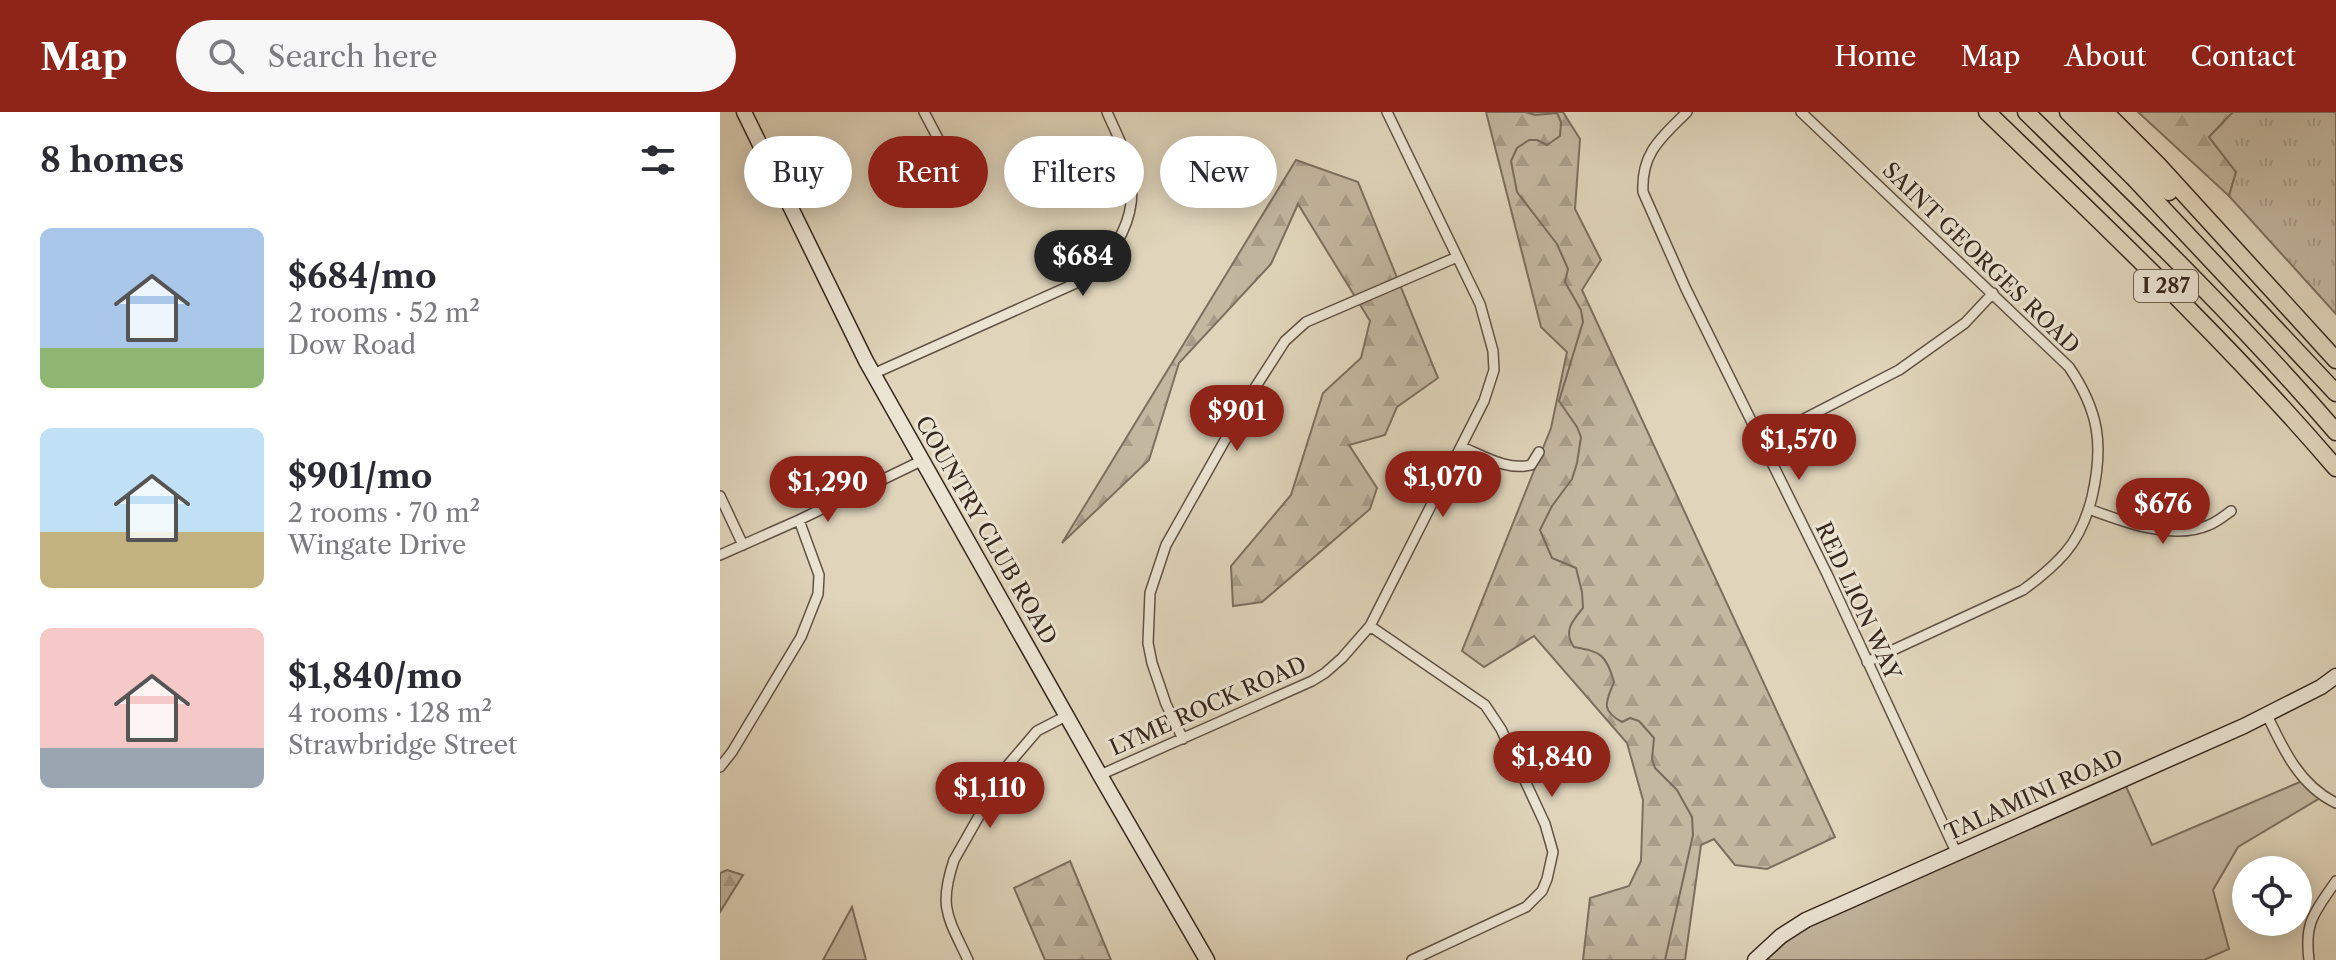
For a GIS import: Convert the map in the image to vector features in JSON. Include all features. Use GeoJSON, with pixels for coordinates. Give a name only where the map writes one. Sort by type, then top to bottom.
{"type":"FeatureCollection","features":[{"type":"Feature","properties":{"kind":"highway","name":"I 287"},"geometry":{"type":"LineString","coordinates":[[1987,112],[2201,321],[2336,468]]}},
{"type":"Feature","properties":{"kind":"highway","name":"I 287"},"geometry":{"type":"LineString","coordinates":[[2026,112],[2181,265],[2336,432]]}},
{"type":"Feature","properties":{"kind":"highway","name":"I 287"},"geometry":{"type":"LineString","coordinates":[[2068,112],[2336,393]]}},
{"type":"Feature","properties":{"kind":"highway"},"geometry":{"type":"LineString","coordinates":[[2086,112],[2211,232],[2230,246]]}},
{"type":"Feature","properties":{"kind":"highway"},"geometry":{"type":"LineString","coordinates":[[2105,112],[2158,165],[2336,360]]}},
{"type":"Feature","properties":{"kind":"street","name":"COUNTRY CLUB ROAD"},"geometry":{"type":"LineString","coordinates":[[744,112],[873,374],[1207,960]]}},
{"type":"Feature","properties":{"kind":"street"},"geometry":{"type":"LineString","coordinates":[[924,112],[937,136]]}},
{"type":"Feature","properties":{"kind":"street"},"geometry":{"type":"LineString","coordinates":[[873,374],[1074,284],[1093,272],[1121,238],[1132,203],[1129,165],[1107,112]]}},
{"type":"Feature","properties":{"kind":"street","name":"LYME ROCK ROAD"},"geometry":{"type":"LineString","coordinates":[[1100,775],[1325,673],[1342,658],[1370,626],[1462,447],[1491,383],[1493,351],[1480,304],[1387,112]]}},
{"type":"Feature","properties":{"kind":"street","name":"RED LION WAY"},"geometry":{"type":"LineString","coordinates":[[1687,112],[1652,148],[1642,177],[1643,192],[1686,289],[1827,574],[1957,854]]}},
{"type":"Feature","properties":{"kind":"street","name":"SAINT GEORGES ROAD"},"geometry":{"type":"LineString","coordinates":[[1801,112],[2069,367],[2086,397],[2100,452],[2099,469],[2082,526],[2067,551],[2042,576],[2023,590],[1867,662]]}},
{"type":"Feature","properties":{"kind":"street"},"geometry":{"type":"LineString","coordinates":[[1183,739],[1162,694],[1148,643],[1150,593],[1166,545],[1285,341],[1306,322],[1457,257]]}},
{"type":"Feature","properties":{"kind":"street"},"geometry":{"type":"LineString","coordinates":[[1761,441],[1899,370],[1965,323],[1993,293]]}},
{"type":"Feature","properties":{"kind":"street"},"geometry":{"type":"LineString","coordinates":[[1462,447],[1519,468],[1531,465],[1539,452]]}},
{"type":"Feature","properties":{"kind":"street"},"geometry":{"type":"LineString","coordinates":[[720,555],[921,461]]}},
{"type":"Feature","properties":{"kind":"street"},"geometry":{"type":"LineString","coordinates":[[720,496],[743,545]]}},
{"type":"Feature","properties":{"kind":"street"},"geometry":{"type":"LineString","coordinates":[[2089,509],[2136,527],[2175,530],[2201,528],[2231,511]]}},
{"type":"Feature","properties":{"kind":"street"},"geometry":{"type":"LineString","coordinates":[[720,767],[801,637],[818,594],[819,575],[799,520]]}},
{"type":"Feature","properties":{"kind":"street"},"geometry":{"type":"LineString","coordinates":[[1370,626],[1485,705],[1501,729],[1539,810],[1553,852],[1542,891],[1526,907],[1412,960]]}},
{"type":"Feature","properties":{"kind":"street","name":"TALAMINI ROAD"},"geometry":{"type":"LineString","coordinates":[[1755,960],[1781,936],[1806,920],[2267,715],[2336,676]]}},
{"type":"Feature","properties":{"kind":"street"},"geometry":{"type":"LineString","coordinates":[[2267,715],[2290,762],[2321,795],[2336,803]]}},
{"type":"Feature","properties":{"kind":"street"},"geometry":{"type":"LineString","coordinates":[[968,960],[945,906],[954,860],[1008,765],[1037,731],[1066,716]]}},
{"type":"Feature","properties":{"kind":"street"},"geometry":{"type":"LineString","coordinates":[[2309,960],[2309,925],[2336,881]]}},
{"type":"Feature","properties":{"kind":"green space"},"geometry":{"type":"Polygon","coordinates":[[[1486,112],[1563,112],[1580,139],[1575,209],[1601,260],[1582,290],[1835,837],[1767,869],[1735,865],[1714,839],[1701,845],[1685,960],[1583,960],[1590,898],[1629,886],[1641,861],[1643,800],[1627,743],[1534,636],[1484,667],[1462,651],[1551,428],[1567,352],[1541,327],[1486,112]]]}},
{"type":"Feature","properties":{"kind":"green space"},"geometry":{"type":"Polygon","coordinates":[[[2138,112],[2233,112],[2209,137],[2236,172],[2229,196],[2138,112]]]}},
{"type":"Feature","properties":{"kind":"green space"},"geometry":{"type":"Polygon","coordinates":[[[2233,112],[2336,112],[2336,314],[2229,196],[2236,172],[2209,137],[2233,112]]]}},
{"type":"Feature","properties":{"kind":"green space"},"geometry":{"type":"Polygon","coordinates":[[[1296,160],[1358,182],[1438,378],[1397,407],[1385,435],[1349,445],[1377,488],[1370,509],[1262,602],[1233,606],[1231,566],[1291,495],[1323,393],[1361,358],[1370,321],[1298,204],[1271,264],[1179,363],[1149,460],[1062,543],[1267,208],[1277,208],[1277,191],[1296,160]]]}},
{"type":"Feature","properties":{"kind":"green space"},"geometry":{"type":"Polygon","coordinates":[[[2307,779],[2325,795],[2238,847],[2213,890],[2229,949],[2204,960],[1766,960],[1797,932],[2125,784],[2152,845],[2307,779]]]}},
{"type":"Feature","properties":{"kind":"green space"},"geometry":{"type":"Polygon","coordinates":[[[1070,861],[1111,960],[1045,960],[1014,888],[1070,861]]]}},
{"type":"Feature","properties":{"kind":"green space"},"geometry":{"type":"Polygon","coordinates":[[[727,870],[743,875],[720,912],[720,873],[727,870]]]}},
{"type":"Feature","properties":{"kind":"green space"},"geometry":{"type":"Polygon","coordinates":[[[852,907],[866,960],[823,960],[852,907]]]}},
{"type":"Feature","properties":{"kind":"waterway"},"geometry":{"type":"LineString","coordinates":[[1526,112],[1535,115],[1557,113],[1561,122],[1560,136],[1547,145],[1529,140],[1517,148],[1511,161],[1517,192],[1557,244],[1568,269],[1565,282],[1581,310],[1583,322],[1559,401],[1581,437],[1577,463],[1572,479],[1552,506],[1540,530],[1552,558],[1576,568],[1583,608],[1570,627],[1571,642],[1574,647],[1596,653],[1605,660],[1614,682],[1607,700],[1610,714],[1622,722],[1630,718],[1639,721],[1654,738],[1652,759],[1655,768],[1677,790],[1692,817],[1693,835],[1665,960]]}}]}
